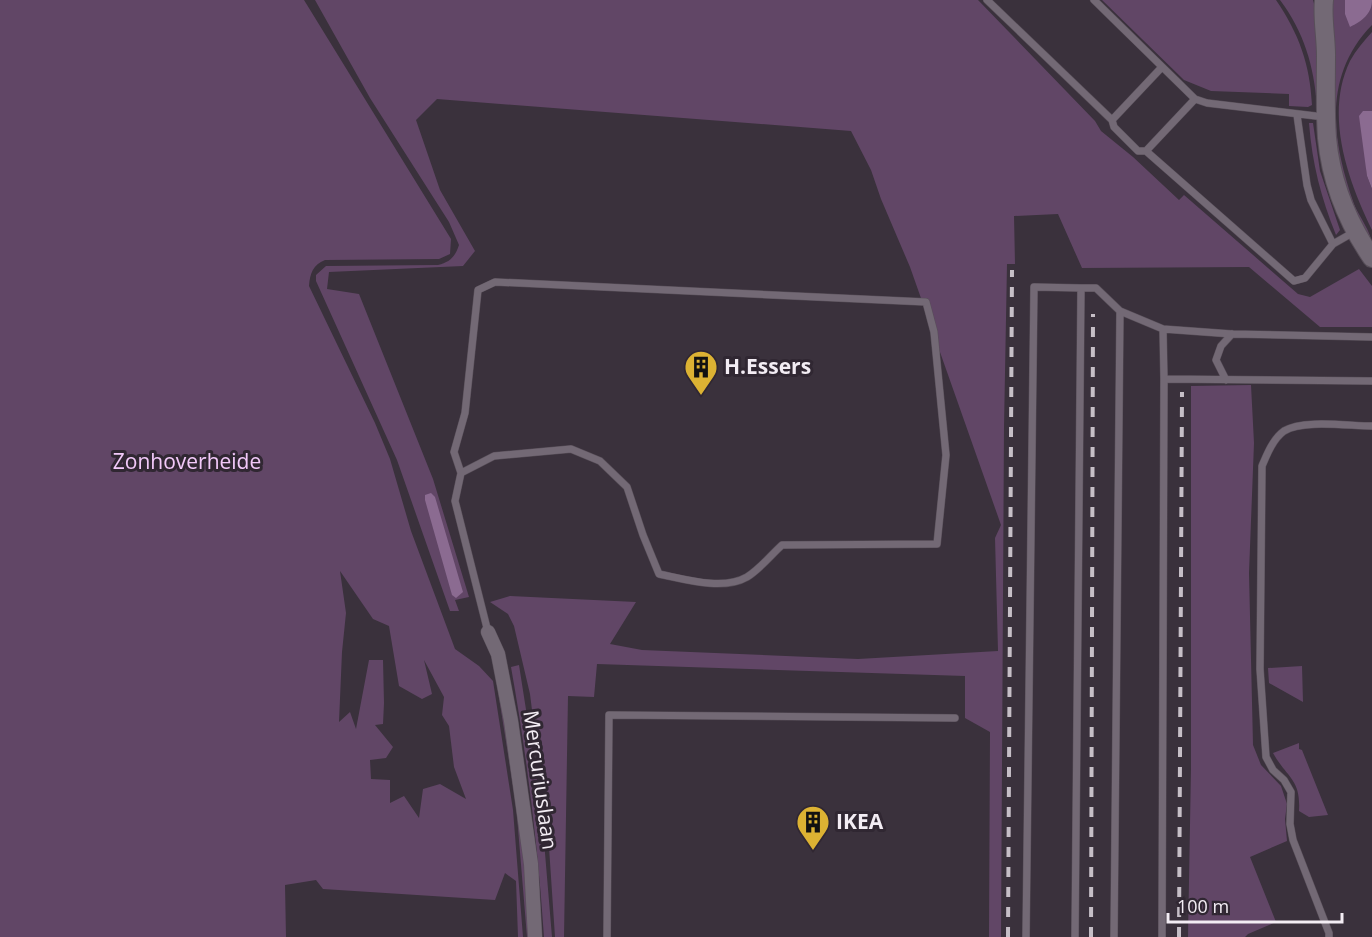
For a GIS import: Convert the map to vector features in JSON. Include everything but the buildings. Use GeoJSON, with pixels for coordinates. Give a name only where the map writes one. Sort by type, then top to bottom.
{"type":"FeatureCollection","features":[{"type":"Feature","properties":{"kind":"street"},"geometry":{"type":"LineString","coordinates":[[1322,3],[1326,50],[1327,139],[1341,198],[1354,232],[1372,258]]}},
{"type":"Feature","properties":{"kind":"street","name":"Mercuriuslaan"},"geometry":{"type":"LineString","coordinates":[[488,632],[498,654],[511,720],[531,864],[535,937]]}},
{"type":"Feature","properties":{"kind":"lane"},"geometry":{"type":"LineString","coordinates":[[987,0],[1112,120],[1114,127],[1138,151],[1146,151],[1294,281],[1305,278],[1333,244],[1354,232]]}},
{"type":"Feature","properties":{"kind":"lane"},"geometry":{"type":"LineString","coordinates":[[1094,0],[1195,99],[1207,103],[1327,118]]}},
{"type":"Feature","properties":{"kind":"lane"},"geometry":{"type":"LineString","coordinates":[[1112,120],[1162,67]]}},
{"type":"Feature","properties":{"kind":"lane"},"geometry":{"type":"LineString","coordinates":[[1146,151],[1195,99]]}},
{"type":"Feature","properties":{"kind":"lane"},"geometry":{"type":"LineString","coordinates":[[1297,115],[1311,200],[1333,244]]}},
{"type":"Feature","properties":{"kind":"lane"},"geometry":{"type":"LineString","coordinates":[[461,473],[494,456],[571,448],[600,461],[627,488],[659,573],[716,585],[746,577],[782,545],[937,544],[946,455],[934,332],[926,302],[495,282],[478,290],[465,413],[454,452],[461,473],[454,501],[488,632]]}},
{"type":"Feature","properties":{"kind":"lane"},"geometry":{"type":"LineString","coordinates":[[1026,937],[1034,287],[1096,288],[1120,311],[1162,329],[1232,334],[1372,337]]}},
{"type":"Feature","properties":{"kind":"lane"},"geometry":{"type":"LineString","coordinates":[[1075,937],[1081,288]]}},
{"type":"Feature","properties":{"kind":"lane"},"geometry":{"type":"LineString","coordinates":[[1114,937],[1120,311]]}},
{"type":"Feature","properties":{"kind":"lane"},"geometry":{"type":"LineString","coordinates":[[1162,329],[1164,379],[1162,937]]}},
{"type":"Feature","properties":{"kind":"lane"},"geometry":{"type":"LineString","coordinates":[[1226,380],[1216,360],[1221,346],[1232,334]]}},
{"type":"Feature","properties":{"kind":"lane"},"geometry":{"type":"LineString","coordinates":[[1164,379],[1372,381]]}},
{"type":"Feature","properties":{"kind":"lane"},"geometry":{"type":"LineString","coordinates":[[1329,937],[1293,840],[1290,824],[1291,792],[1284,780],[1273,770],[1266,757],[1260,669],[1262,466],[1270,448],[1284,431],[1301,425],[1372,426]]}},
{"type":"Feature","properties":{"kind":"lane"},"geometry":{"type":"LineString","coordinates":[[607,937],[609,715],[955,718]]}},
{"type":"Feature","properties":{"kind":"green space","name":"Zonhoverheide"},"geometry":{"type":"Polygon","coordinates":[[[0,0],[304,0],[451,239],[450,254],[439,259],[325,260],[313,270],[309,286],[390,459],[411,531],[455,649],[479,666],[493,681],[513,810],[523,937],[518,937],[516,881],[505,873],[495,900],[323,889],[316,880],[285,885],[286,937],[0,937],[0,0]],[[340,571],[346,613],[339,722],[350,712],[356,729],[369,660],[383,660],[383,724],[375,725],[393,747],[386,758],[370,760],[371,779],[390,780],[390,803],[404,796],[419,818],[423,789],[440,784],[466,799],[454,767],[449,726],[442,715],[444,697],[424,660],[432,694],[422,699],[399,686],[389,626],[373,619],[340,571]]]}},
{"type":"Feature","properties":{"kind":"green space"},"geometry":{"type":"Polygon","coordinates":[[[315,0],[978,0],[1095,121],[1101,131],[1179,200],[1184,195],[1298,294],[1310,297],[1359,269],[1372,286],[1372,327],[1320,327],[1249,267],[1082,268],[1058,214],[1014,216],[1015,264],[1007,264],[1004,427],[1001,937],[989,937],[990,732],[965,718],[965,676],[597,664],[594,697],[568,696],[564,937],[555,937],[549,847],[530,694],[514,626],[508,614],[490,602],[510,596],[636,602],[610,644],[642,650],[858,659],[998,651],[995,538],[1001,525],[910,267],[871,170],[851,131],[437,99],[416,120],[440,190],[475,251],[463,266],[329,272],[327,289],[359,294],[433,479],[469,597],[455,600],[459,611],[450,611],[397,460],[316,281],[316,275],[326,266],[438,265],[452,258],[459,245],[449,222],[370,98],[315,0]]]}},
{"type":"Feature","properties":{"kind":"green space"},"geometry":{"type":"Polygon","coordinates":[[[1102,0],[1276,0],[1302,50],[1309,76],[1312,105],[1308,107],[1289,106],[1289,94],[1211,91],[1184,80],[1102,0]]]}},
{"type":"Feature","properties":{"kind":"green space"},"geometry":{"type":"Polygon","coordinates":[[[1280,0],[1313,0],[1318,38],[1317,106],[1306,50],[1295,24],[1280,0]]]}},
{"type":"Feature","properties":{"kind":"green space"},"geometry":{"type":"Polygon","coordinates":[[[1330,0],[1372,0],[1372,25],[1356,45],[1345,66],[1336,110],[1340,157],[1346,181],[1354,204],[1370,235],[1372,246],[1347,195],[1336,152],[1330,0]]]}},
{"type":"Feature","properties":{"kind":"green space"},"geometry":{"type":"Polygon","coordinates":[[[1372,32],[1372,111],[1363,111],[1367,176],[1372,189],[1372,230],[1355,191],[1342,147],[1339,103],[1342,82],[1350,61],[1372,32]]]}},
{"type":"Feature","properties":{"kind":"green space"},"geometry":{"type":"Polygon","coordinates":[[[1309,123],[1313,123],[1320,171],[1340,230],[1336,235],[1318,180],[1309,123]]]}},
{"type":"Feature","properties":{"kind":"green space"},"geometry":{"type":"Polygon","coordinates":[[[1251,385],[1254,443],[1249,573],[1253,745],[1261,765],[1281,786],[1287,804],[1285,819],[1287,841],[1250,857],[1276,922],[1245,937],[1188,937],[1191,768],[1191,386],[1251,385]]]}},
{"type":"Feature","properties":{"kind":"green space"},"geometry":{"type":"Polygon","coordinates":[[[519,665],[541,805],[552,937],[544,937],[531,802],[511,667],[519,665]]]}},
{"type":"Feature","properties":{"kind":"green space"},"geometry":{"type":"Polygon","coordinates":[[[1302,666],[1303,702],[1269,683],[1268,668],[1302,666]]]}},
{"type":"Feature","properties":{"kind":"green space"},"geometry":{"type":"Polygon","coordinates":[[[496,679],[500,686],[525,862],[530,937],[527,937],[516,804],[496,679]]]}},
{"type":"Feature","properties":{"kind":"green space"},"geometry":{"type":"Polygon","coordinates":[[[1299,743],[1299,749],[1302,750],[1328,815],[1309,817],[1299,811],[1298,792],[1295,785],[1273,753],[1299,743]]]}},
{"type":"Feature","properties":{"kind":"shaded area"},"geometry":{"type":"Polygon","coordinates":[[[1345,0],[1372,0],[1366,16],[1350,27],[1345,14],[1345,0]]]}},
{"type":"Feature","properties":{"kind":"shaded area"},"geometry":{"type":"Polygon","coordinates":[[[1363,111],[1372,111],[1372,189],[1367,176],[1359,116],[1363,111]]]}},
{"type":"Feature","properties":{"kind":"shaded area"},"geometry":{"type":"Polygon","coordinates":[[[431,493],[435,497],[463,592],[456,598],[452,595],[425,500],[425,495],[431,493]]]}},
{"type":"Feature","properties":{"kind":"railway"},"geometry":{"type":"LineString","coordinates":[[1008,937],[1012,270]]}},
{"type":"Feature","properties":{"kind":"railway"},"geometry":{"type":"LineString","coordinates":[[1091,937],[1093,314]]}},
{"type":"Feature","properties":{"kind":"railway"},"geometry":{"type":"LineString","coordinates":[[1179,937],[1182,392]]}},
{"type":"Feature","properties":{"kind":"place","name":"H.Essers"},"geometry":{"type":"Point","coordinates":[701,396]}},
{"type":"Feature","properties":{"kind":"place","name":"IKEA"},"geometry":{"type":"Point","coordinates":[813,851]}}]}
